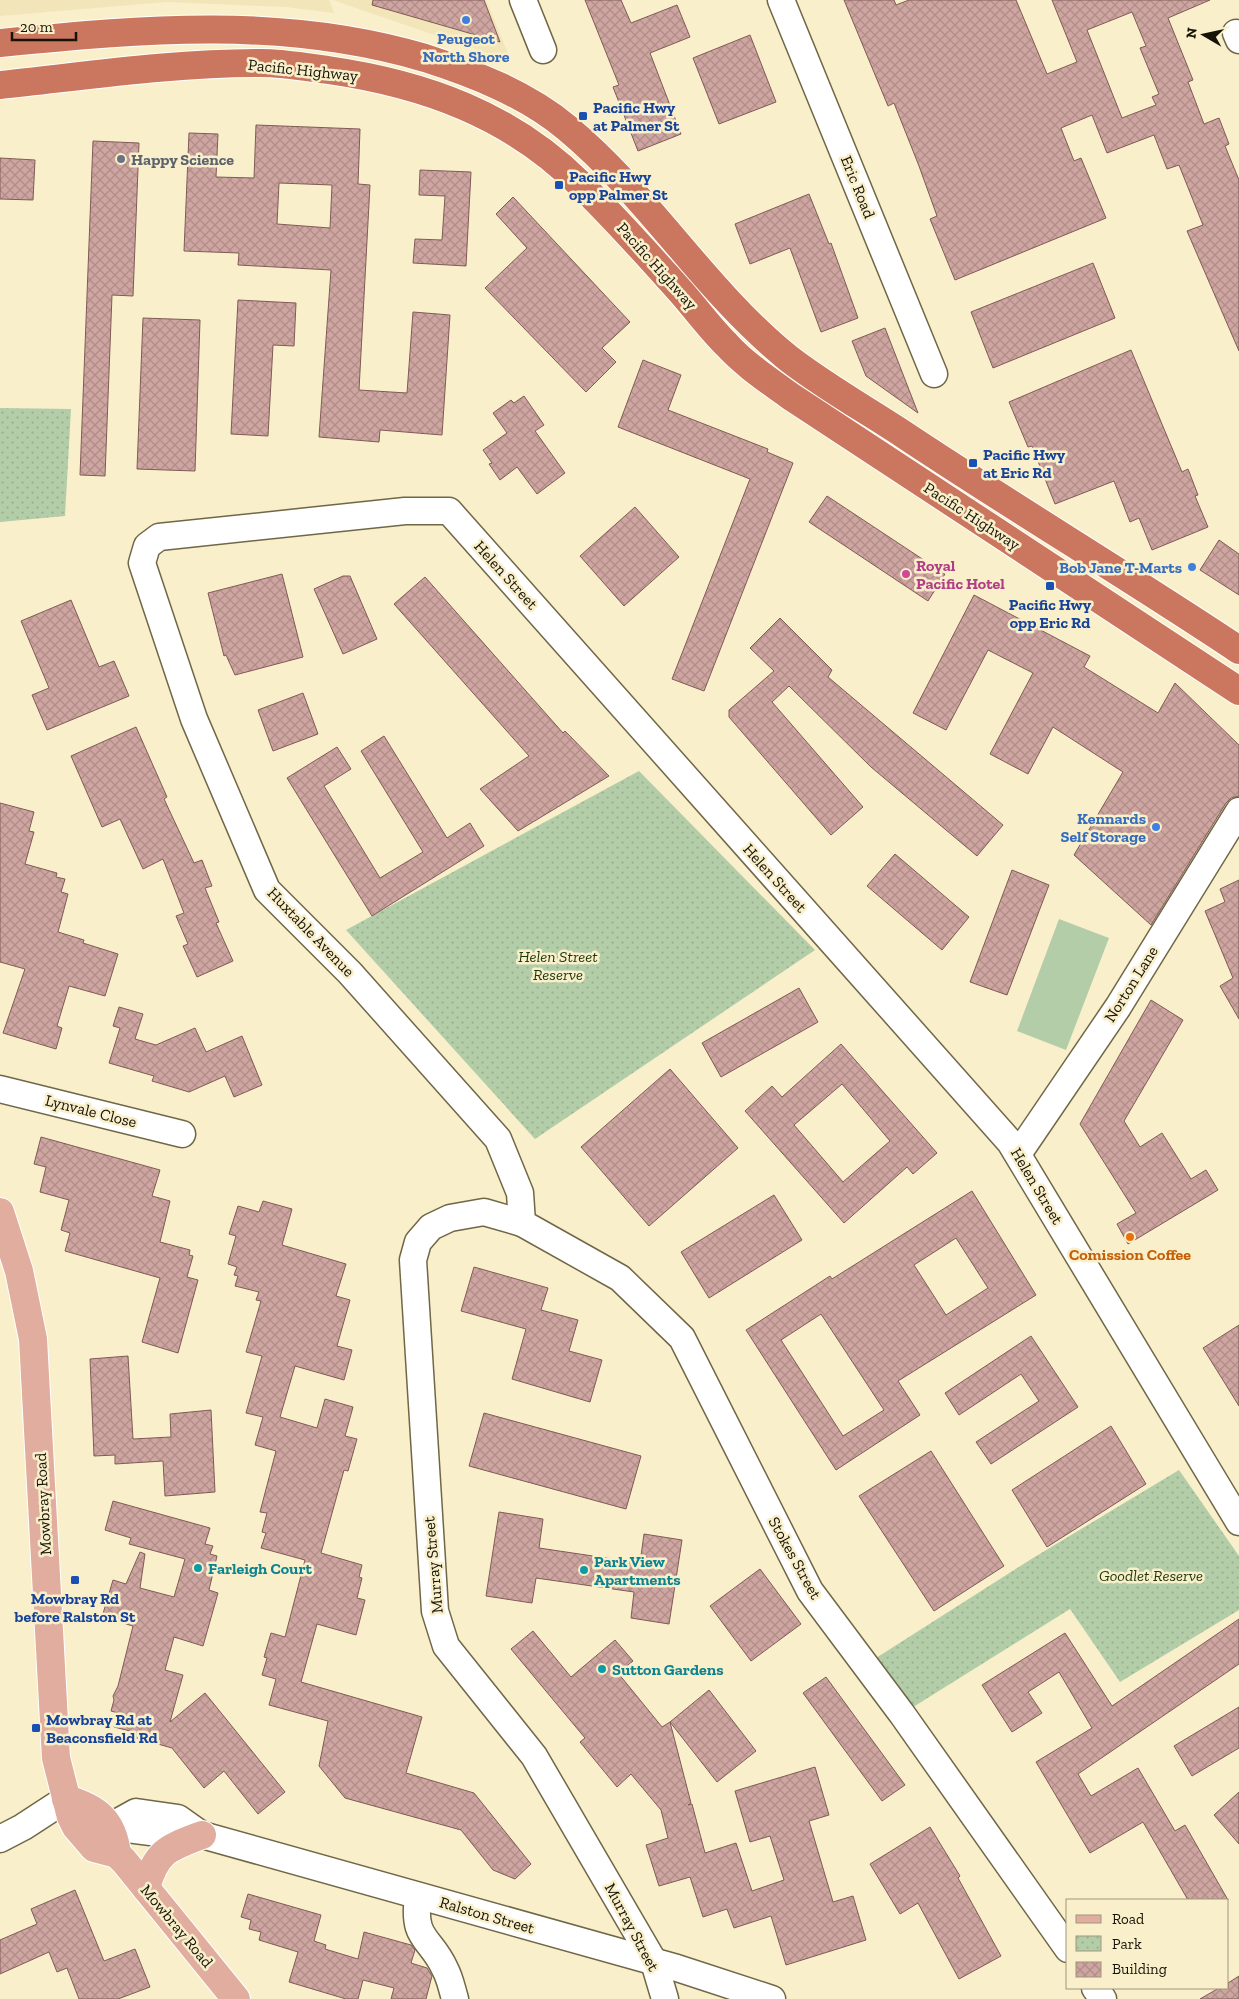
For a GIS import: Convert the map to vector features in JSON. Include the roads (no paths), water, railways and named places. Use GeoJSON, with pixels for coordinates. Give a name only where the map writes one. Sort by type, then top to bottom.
{"type":"FeatureCollection","features":[{"type":"Feature","properties":{"kind":"highway","name":"Pacific Highway"},"geometry":{"type":"LineString","coordinates":[[0,43],[119,31],[182,28],[299,33],[353,41],[415,55],[473,74],[499,85],[532,103],[566,127],[604,163],[741,314],[791,360],[974,481],[1239,650]]}},
{"type":"Feature","properties":{"kind":"highway","name":"Pacific Highway"},"geometry":{"type":"LineString","coordinates":[[0,85],[178,67],[262,63],[349,73],[388,81],[442,97],[480,112],[517,132],[550,156],[569,173],[671,280],[726,345],[758,373],[790,396],[1239,691]]}},
{"type":"Feature","properties":{"kind":"main road","name":"Mowbray Road"},"geometry":{"type":"LineString","coordinates":[[0,1212],[19,1271],[33,1339],[47,1572],[52,1724],[56,1758],[66,1798],[76,1827],[94,1848],[117,1854]]}},
{"type":"Feature","properties":{"kind":"main road","name":"Mowbray Road"},"geometry":{"type":"LineString","coordinates":[[66,1798],[83,1803],[98,1812],[115,1835],[117,1854],[236,1999]]}},
{"type":"Feature","properties":{"kind":"main road"},"geometry":{"type":"LineString","coordinates":[[146,1888],[151,1869],[158,1857],[169,1847],[202,1835]]}},
{"type":"Feature","properties":{"kind":"street"},"geometry":{"type":"LineString","coordinates":[[523,0],[543,50]]}},
{"type":"Feature","properties":{"kind":"street","name":"Eric Road"},"geometry":{"type":"LineString","coordinates":[[781,0],[934,374]]}},
{"type":"Feature","properties":{"kind":"street","name":"Helen Street"},"geometry":{"type":"LineString","coordinates":[[147,546],[159,538],[406,511],[449,511],[1010,1142],[1239,1522]]}},
{"type":"Feature","properties":{"kind":"street","name":"Huxtable Avenue"},"geometry":{"type":"LineString","coordinates":[[147,546],[142,563],[194,719],[267,890],[350,973],[498,1139],[520,1193],[522,1223]]}},
{"type":"Feature","properties":{"kind":"street","name":"Norton Lane"},"geometry":{"type":"LineString","coordinates":[[1018,1154],[1118,1007],[1239,811]]}},
{"type":"Feature","properties":{"kind":"street","name":"Lynvale Close"},"geometry":{"type":"LineString","coordinates":[[0,1089],[182,1134]]}},
{"type":"Feature","properties":{"kind":"street","name":"Murray Street"},"geometry":{"type":"LineString","coordinates":[[522,1223],[484,1212],[450,1218],[431,1227],[418,1242],[413,1260],[435,1611],[446,1646],[534,1756],[654,1962],[665,1999]]}},
{"type":"Feature","properties":{"kind":"street","name":"Stokes Street"},"geometry":{"type":"LineString","coordinates":[[522,1223],[620,1278],[682,1338],[810,1591],[902,1714],[1066,1946]]}},
{"type":"Feature","properties":{"kind":"street"},"geometry":{"type":"LineString","coordinates":[[0,1838],[23,1827],[66,1798]]}},
{"type":"Feature","properties":{"kind":"street","name":"Ralston Street"},"geometry":{"type":"LineString","coordinates":[[108,1827],[136,1812],[178,1818],[202,1835],[654,1962],[772,1999]]}},
{"type":"Feature","properties":{"kind":"street"},"geometry":{"type":"LineString","coordinates":[[418,1896],[415,1918],[423,1938],[445,1968],[455,1999]]}},
{"type":"Feature","properties":{"kind":"place","name":"Peugeot North Shore"},"geometry":{"type":"Point","coordinates":[466,20]}},
{"type":"Feature","properties":{"kind":"place","name":"Pacific Hwy at Palmer St"},"geometry":{"type":"Point","coordinates":[583,116]}},
{"type":"Feature","properties":{"kind":"place","name":"Happy Science"},"geometry":{"type":"Point","coordinates":[121,159]}},
{"type":"Feature","properties":{"kind":"place","name":"Pacific Hwy opp Palmer St"},"geometry":{"type":"Point","coordinates":[559,185]}},
{"type":"Feature","properties":{"kind":"place","name":"Pacific Hwy at Eric Rd"},"geometry":{"type":"Point","coordinates":[973,463]}},
{"type":"Feature","properties":{"kind":"place","name":"Bob Jane T-Marts"},"geometry":{"type":"Point","coordinates":[1192,567]}},
{"type":"Feature","properties":{"kind":"place","name":"Royal Pacific Hotel"},"geometry":{"type":"Point","coordinates":[906,574]}},
{"type":"Feature","properties":{"kind":"place","name":"Pacific Hwy opp Eric Rd"},"geometry":{"type":"Point","coordinates":[1050,586]}},
{"type":"Feature","properties":{"kind":"place","name":"Kennards Self Storage"},"geometry":{"type":"Point","coordinates":[1156,827]}},
{"type":"Feature","properties":{"kind":"place","name":"Comission Coffee"},"geometry":{"type":"Point","coordinates":[1130,1237]}},
{"type":"Feature","properties":{"kind":"place","name":"Farleigh Court"},"geometry":{"type":"Point","coordinates":[198,1568]}},
{"type":"Feature","properties":{"kind":"place","name":"Park View Apartments"},"geometry":{"type":"Point","coordinates":[584,1570]}},
{"type":"Feature","properties":{"kind":"place","name":"Mowbray Rd before Ralston St"},"geometry":{"type":"Point","coordinates":[75,1580]}},
{"type":"Feature","properties":{"kind":"place","name":"Sutton Gardens"},"geometry":{"type":"Point","coordinates":[602,1669]}},
{"type":"Feature","properties":{"kind":"place","name":"Mowbray Rd at Beaconsfield Rd"},"geometry":{"type":"Point","coordinates":[36,1728]}},
{"type":"Feature","properties":{"kind":"park label","name":"Helen Street Reserve"},"geometry":{"type":"Point","coordinates":[558,965]}},
{"type":"Feature","properties":{"kind":"park label","name":"Goodlet Reserve"},"geometry":{"type":"Point","coordinates":[1151,1575]}}]}
